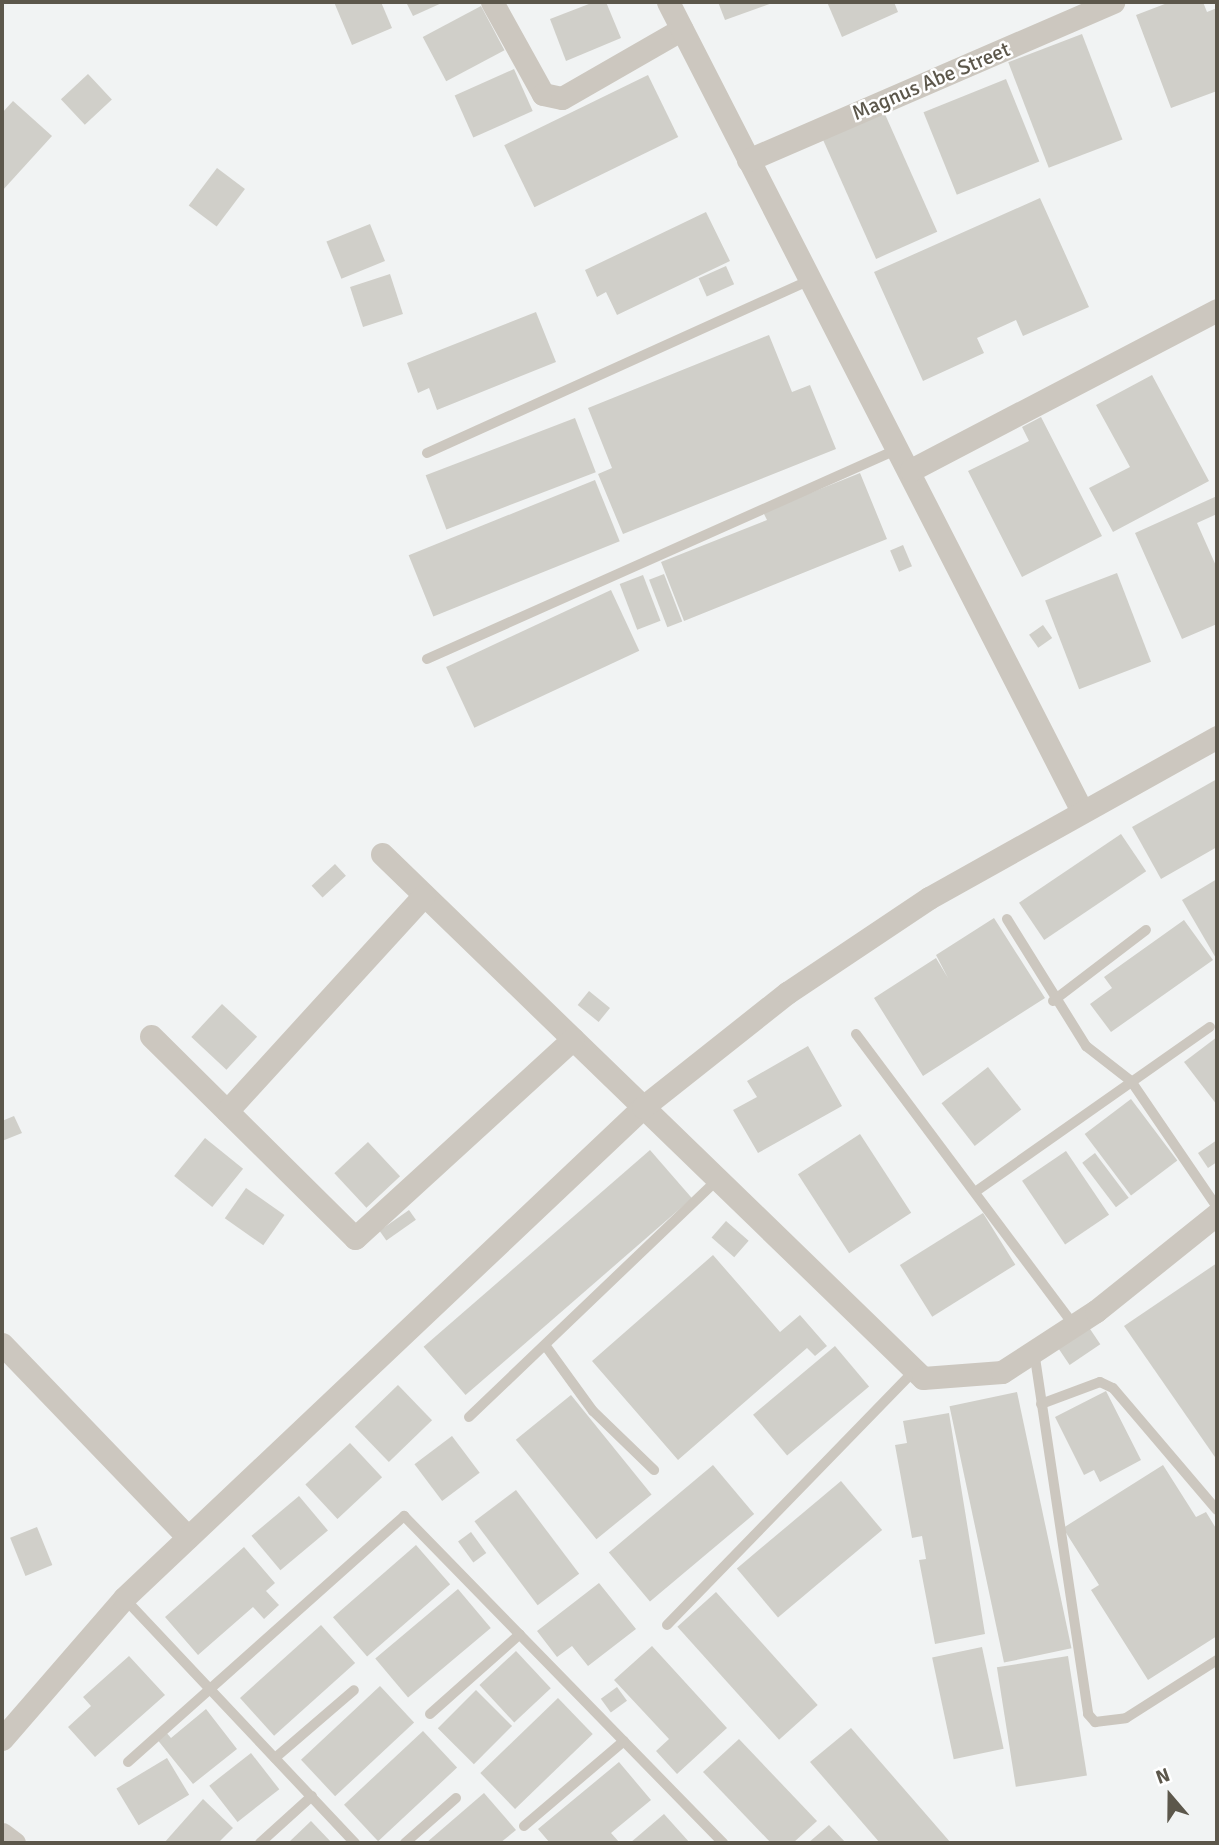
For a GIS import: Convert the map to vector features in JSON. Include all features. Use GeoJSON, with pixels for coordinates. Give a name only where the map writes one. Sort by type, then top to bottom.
{"type":"FeatureCollection","features":[{"type":"Feature","properties":{"kind":"street"},"geometry":{"type":"LineString","coordinates":[[492,2],[543,94],[562,98],[682,29]]}},
{"type":"Feature","properties":{"kind":"street"},"geometry":{"type":"LineString","coordinates":[[668,2],[911,470],[1081,809]]}},
{"type":"Feature","properties":{"kind":"street","name":"Magnus Abe Street"},"geometry":{"type":"LineString","coordinates":[[748,160],[1113,2]]}},
{"type":"Feature","properties":{"kind":"street"},"geometry":{"type":"LineString","coordinates":[[911,470],[1217,310]]}},
{"type":"Feature","properties":{"kind":"street"},"geometry":{"type":"LineString","coordinates":[[2,1739],[124,1598],[643,1107],[787,993],[1081,809],[1217,737]]}},
{"type":"Feature","properties":{"kind":"street"},"geometry":{"type":"LineString","coordinates":[[382,854],[923,1378],[960,1380],[1002,1372],[1072,1323],[1096,1311],[1217,1214]]}},
{"type":"Feature","properties":{"kind":"street"},"geometry":{"type":"LineString","coordinates":[[227,1111],[424,895]]}},
{"type":"Feature","properties":{"kind":"street"},"geometry":{"type":"LineString","coordinates":[[151,1036],[355,1238],[573,1039]]}},
{"type":"Feature","properties":{"kind":"street"},"geometry":{"type":"LineString","coordinates":[[2,1344],[188,1537]]}},
{"type":"Feature","properties":{"kind":"street"},"geometry":{"type":"LineString","coordinates":[[2,1834],[14,1843]]}},
{"type":"Feature","properties":{"kind":"lane"},"geometry":{"type":"LineString","coordinates":[[428,453],[811,280]]}},
{"type":"Feature","properties":{"kind":"lane"},"geometry":{"type":"LineString","coordinates":[[427,659],[900,449]]}},
{"type":"Feature","properties":{"kind":"lane"},"geometry":{"type":"LineString","coordinates":[[1007,919],[1053,1001],[1086,1046],[1131,1081],[1217,1207]]}},
{"type":"Feature","properties":{"kind":"lane"},"geometry":{"type":"LineString","coordinates":[[1053,1001],[1146,930]]}},
{"type":"Feature","properties":{"kind":"lane"},"geometry":{"type":"LineString","coordinates":[[975,1192],[1210,1027]]}},
{"type":"Feature","properties":{"kind":"lane"},"geometry":{"type":"LineString","coordinates":[[856,1034],[1072,1323]]}},
{"type":"Feature","properties":{"kind":"lane"},"geometry":{"type":"LineString","coordinates":[[469,1417],[718,1179]]}},
{"type":"Feature","properties":{"kind":"lane"},"geometry":{"type":"LineString","coordinates":[[545,1345],[593,1410],[654,1470]]}},
{"type":"Feature","properties":{"kind":"lane"},"geometry":{"type":"LineString","coordinates":[[1034,1351],[1088,1714],[1095,1722],[1126,1718],[1217,1660]]}},
{"type":"Feature","properties":{"kind":"lane"},"geometry":{"type":"LineString","coordinates":[[667,1625],[915,1370]]}},
{"type":"Feature","properties":{"kind":"lane"},"geometry":{"type":"LineString","coordinates":[[1041,1404],[1100,1382],[1113,1388],[1217,1510]]}},
{"type":"Feature","properties":{"kind":"lane"},"geometry":{"type":"LineString","coordinates":[[128,1762],[404,1516],[723,1843]]}},
{"type":"Feature","properties":{"kind":"lane"},"geometry":{"type":"LineString","coordinates":[[124,1598],[355,1843]]}},
{"type":"Feature","properties":{"kind":"lane"},"geometry":{"type":"LineString","coordinates":[[430,1714],[520,1634]]}},
{"type":"Feature","properties":{"kind":"lane"},"geometry":{"type":"LineString","coordinates":[[275,1758],[354,1690]]}},
{"type":"Feature","properties":{"kind":"lane"},"geometry":{"type":"LineString","coordinates":[[524,1826],[624,1741]]}},
{"type":"Feature","properties":{"kind":"lane"},"geometry":{"type":"LineString","coordinates":[[260,1843],[312,1796]]}},
{"type":"Feature","properties":{"kind":"lane"},"geometry":{"type":"LineString","coordinates":[[405,1843],[456,1798]]}},
{"type":"Feature","properties":{"kind":"building"},"geometry":{"type":"Polygon","coordinates":[[[334,2],[381,2],[392,28],[352,45],[334,2]]]}},
{"type":"Feature","properties":{"kind":"building"},"geometry":{"type":"Polygon","coordinates":[[[406,2],[444,2],[413,16],[406,2]]]}},
{"type":"Feature","properties":{"kind":"building"},"geometry":{"type":"Polygon","coordinates":[[[594,2],[606,2],[621,38],[566,61],[550,19],[594,2]]]}},
{"type":"Feature","properties":{"kind":"building"},"geometry":{"type":"Polygon","coordinates":[[[718,2],[775,2],[725,20],[718,2]]]}},
{"type":"Feature","properties":{"kind":"building"},"geometry":{"type":"Polygon","coordinates":[[[827,2],[894,2],[898,12],[842,37],[827,2]]]}},
{"type":"Feature","properties":{"kind":"building"},"geometry":{"type":"Polygon","coordinates":[[[1170,2],[1203,2],[1207,12],[1217,8],[1217,91],[1171,108],[1136,15],[1170,2]]]}},
{"type":"Feature","properties":{"kind":"building"},"geometry":{"type":"Polygon","coordinates":[[[481,6],[504,50],[446,81],[423,37],[481,6]]]}},
{"type":"Feature","properties":{"kind":"building"},"geometry":{"type":"Polygon","coordinates":[[[1082,34],[1122,139],[1049,168],[1008,62],[1082,34]]]}},
{"type":"Feature","properties":{"kind":"building"},"geometry":{"type":"Polygon","coordinates":[[[514,69],[533,111],[473,137],[455,95],[514,69]]]}},
{"type":"Feature","properties":{"kind":"building"},"geometry":{"type":"Polygon","coordinates":[[[88,74],[112,100],[85,125],[61,99],[88,74]]]}},
{"type":"Feature","properties":{"kind":"building"},"geometry":{"type":"Polygon","coordinates":[[[648,75],[678,137],[534,207],[504,145],[648,75]]]}},
{"type":"Feature","properties":{"kind":"building"},"geometry":{"type":"Polygon","coordinates":[[[1006,79],[1039,162],[957,195],[923,112],[1006,79]]]}},
{"type":"Feature","properties":{"kind":"building"},"geometry":{"type":"Polygon","coordinates":[[[13,101],[52,136],[2,191],[2,113],[13,101]]]}},
{"type":"Feature","properties":{"kind":"building"},"geometry":{"type":"Polygon","coordinates":[[[884,112],[937,232],[876,259],[823,139],[884,112]]]}},
{"type":"Feature","properties":{"kind":"building"},"geometry":{"type":"Polygon","coordinates":[[[217,168],[245,189],[217,227],[189,206],[217,168]]]}},
{"type":"Feature","properties":{"kind":"building"},"geometry":{"type":"Polygon","coordinates":[[[1040,198],[1089,307],[1023,336],[1016,320],[977,338],[984,353],[923,381],[874,272],[1040,198]]]}},
{"type":"Feature","properties":{"kind":"building"},"geometry":{"type":"Polygon","coordinates":[[[706,212],[730,261],[617,315],[606,292],[597,297],[585,270],[706,212]]]}},
{"type":"Feature","properties":{"kind":"building"},"geometry":{"type":"Polygon","coordinates":[[[370,224],[385,261],[341,279],[326,242],[370,224]]]}},
{"type":"Feature","properties":{"kind":"building"},"geometry":{"type":"Polygon","coordinates":[[[726,266],[734,284],[707,296],[699,278],[726,266]]]}},
{"type":"Feature","properties":{"kind":"building"},"geometry":{"type":"Polygon","coordinates":[[[390,274],[403,314],[363,327],[350,287],[390,274]]]}},
{"type":"Feature","properties":{"kind":"building"},"geometry":{"type":"Polygon","coordinates":[[[536,312],[556,362],[437,410],[429,388],[418,393],[407,363],[536,312]]]}},
{"type":"Feature","properties":{"kind":"building"},"geometry":{"type":"Polygon","coordinates":[[[769,335],[792,392],[810,385],[836,449],[623,534],[598,474],[612,468],[588,408],[769,335]]]}},
{"type":"Feature","properties":{"kind":"building"},"geometry":{"type":"Polygon","coordinates":[[[1152,375],[1209,481],[1113,532],[1089,488],[1130,467],[1096,405],[1152,375]]]}},
{"type":"Feature","properties":{"kind":"building"},"geometry":{"type":"Polygon","coordinates":[[[1041,417],[1102,536],[1022,577],[968,471],[1029,441],[1022,427],[1041,417]]]}},
{"type":"Feature","properties":{"kind":"building"},"geometry":{"type":"Polygon","coordinates":[[[575,418],[596,472],[446,529],[426,475],[575,418]]]}},
{"type":"Feature","properties":{"kind":"building"},"geometry":{"type":"Polygon","coordinates":[[[860,473],[887,539],[684,621],[661,562],[767,520],[763,512],[860,473]]]}},
{"type":"Feature","properties":{"kind":"building"},"geometry":{"type":"Polygon","coordinates":[[[595,480],[620,541],[433,616],[409,555],[595,480]]]}},
{"type":"Feature","properties":{"kind":"building"},"geometry":{"type":"Polygon","coordinates":[[[1217,496],[1217,514],[1197,523],[1217,568],[1217,624],[1182,639],[1135,533],[1217,496]]]}},
{"type":"Feature","properties":{"kind":"building"},"geometry":{"type":"Polygon","coordinates":[[[903,545],[912,566],[899,572],[890,550],[903,545]]]}},
{"type":"Feature","properties":{"kind":"building"},"geometry":{"type":"Polygon","coordinates":[[[1117,573],[1151,662],[1079,689],[1045,601],[1117,573]]]}},
{"type":"Feature","properties":{"kind":"building"},"geometry":{"type":"Polygon","coordinates":[[[664,574],[682,622],[667,627],[649,580],[664,574]]]}},
{"type":"Feature","properties":{"kind":"building"},"geometry":{"type":"Polygon","coordinates":[[[643,575],[661,621],[637,630],[620,584],[643,575]]]}},
{"type":"Feature","properties":{"kind":"building"},"geometry":{"type":"Polygon","coordinates":[[[611,590],[639,651],[474,728],[446,667],[611,590]]]}},
{"type":"Feature","properties":{"kind":"building"},"geometry":{"type":"Polygon","coordinates":[[[1043,625],[1052,638],[1038,648],[1029,635],[1043,625]]]}},
{"type":"Feature","properties":{"kind":"building"},"geometry":{"type":"Polygon","coordinates":[[[1217,779],[1217,847],[1161,879],[1132,827],[1217,779]]]}},
{"type":"Feature","properties":{"kind":"building"},"geometry":{"type":"Polygon","coordinates":[[[1121,834],[1146,871],[1044,940],[1019,903],[1121,834]]]}},
{"type":"Feature","properties":{"kind":"building"},"geometry":{"type":"Polygon","coordinates":[[[335,864],[346,876],[323,898],[312,886],[335,864]]]}},
{"type":"Feature","properties":{"kind":"building"},"geometry":{"type":"Polygon","coordinates":[[[1217,879],[1217,960],[1182,900],[1217,879]]]}},
{"type":"Feature","properties":{"kind":"building"},"geometry":{"type":"Polygon","coordinates":[[[994,918],[1045,998],[923,1076],[874,998],[936,958],[948,978],[936,955],[994,918]]]}},
{"type":"Feature","properties":{"kind":"building"},"geometry":{"type":"Polygon","coordinates":[[[1184,920],[1213,960],[1111,1032],[1090,1004],[1112,988],[1104,977],[1184,920]]]}},
{"type":"Feature","properties":{"kind":"building"},"geometry":{"type":"Polygon","coordinates":[[[589,991],[610,1008],[599,1022],[578,1005],[589,991]]]}},
{"type":"Feature","properties":{"kind":"building"},"geometry":{"type":"Polygon","coordinates":[[[222,1004],[257,1037],[226,1070],[191,1037],[222,1004]]]}},
{"type":"Feature","properties":{"kind":"building"},"geometry":{"type":"Polygon","coordinates":[[[1217,1037],[1217,1105],[1184,1062],[1217,1037]]]}},
{"type":"Feature","properties":{"kind":"building"},"geometry":{"type":"Polygon","coordinates":[[[808,1046],[842,1106],[758,1153],[733,1110],[757,1097],[747,1081],[808,1046]]]}},
{"type":"Feature","properties":{"kind":"building"},"geometry":{"type":"Polygon","coordinates":[[[988,1067],[1021,1110],[975,1146],[942,1103],[988,1067]]]}},
{"type":"Feature","properties":{"kind":"building"},"geometry":{"type":"Polygon","coordinates":[[[1131,1099],[1177,1160],[1131,1195],[1085,1134],[1131,1099]]]}},
{"type":"Feature","properties":{"kind":"building"},"geometry":{"type":"Polygon","coordinates":[[[14,1116],[22,1133],[2,1141],[2,1121],[14,1116]]]}},
{"type":"Feature","properties":{"kind":"building"},"geometry":{"type":"Polygon","coordinates":[[[860,1134],[911,1213],[849,1253],[798,1174],[860,1134]]]}},
{"type":"Feature","properties":{"kind":"building"},"geometry":{"type":"Polygon","coordinates":[[[205,1138],[243,1169],[212,1207],[174,1176],[205,1138]]]}},
{"type":"Feature","properties":{"kind":"building"},"geometry":{"type":"Polygon","coordinates":[[[1217,1140],[1217,1162],[1208,1168],[1198,1153],[1217,1140]]]}},
{"type":"Feature","properties":{"kind":"building"},"geometry":{"type":"Polygon","coordinates":[[[368,1142],[400,1176],[366,1208],[334,1173],[368,1142]]]}},
{"type":"Feature","properties":{"kind":"building"},"geometry":{"type":"Polygon","coordinates":[[[650,1150],[692,1198],[466,1395],[424,1347],[650,1150]]]}},
{"type":"Feature","properties":{"kind":"building"},"geometry":{"type":"Polygon","coordinates":[[[1066,1151],[1109,1215],[1065,1244],[1022,1181],[1066,1151]]]}},
{"type":"Feature","properties":{"kind":"building"},"geometry":{"type":"Polygon","coordinates":[[[1095,1153],[1129,1198],[1116,1207],[1082,1163],[1095,1153]]]}},
{"type":"Feature","properties":{"kind":"building"},"geometry":{"type":"Polygon","coordinates":[[[246,1188],[285,1215],[263,1245],[225,1218],[246,1188]]]}},
{"type":"Feature","properties":{"kind":"building"},"geometry":{"type":"Polygon","coordinates":[[[409,1210],[416,1220],[386,1240],[380,1231],[409,1210]]]}},
{"type":"Feature","properties":{"kind":"building"},"geometry":{"type":"Polygon","coordinates":[[[983,1213],[1015,1265],[932,1317],[900,1265],[983,1213]]]}},
{"type":"Feature","properties":{"kind":"building"},"geometry":{"type":"Polygon","coordinates":[[[726,1221],[749,1241],[734,1257],[712,1238],[726,1221]]]}},
{"type":"Feature","properties":{"kind":"building"},"geometry":{"type":"Polygon","coordinates":[[[713,1255],[780,1332],[800,1315],[827,1346],[815,1356],[807,1348],[678,1460],[592,1361],[713,1255]]]}},
{"type":"Feature","properties":{"kind":"building"},"geometry":{"type":"Polygon","coordinates":[[[1217,1263],[1217,1460],[1124,1326],[1217,1263]]]}},
{"type":"Feature","properties":{"kind":"building"},"geometry":{"type":"Polygon","coordinates":[[[1088,1326],[1100,1344],[1070,1365],[1057,1347],[1088,1326]]]}},
{"type":"Feature","properties":{"kind":"building"},"geometry":{"type":"Polygon","coordinates":[[[835,1346],[869,1387],[787,1455],[753,1415],[835,1346]]]}},
{"type":"Feature","properties":{"kind":"building"},"geometry":{"type":"Polygon","coordinates":[[[398,1385],[432,1420],[389,1462],[355,1427],[398,1385]]]}},
{"type":"Feature","properties":{"kind":"building"},"geometry":{"type":"Polygon","coordinates":[[[1106,1391],[1141,1460],[1100,1482],[1094,1470],[1084,1475],[1055,1417],[1106,1391]]]}},
{"type":"Feature","properties":{"kind":"building"},"geometry":{"type":"Polygon","coordinates":[[[1017,1392],[1071,1648],[1004,1663],[950,1406],[1017,1392]]]}},
{"type":"Feature","properties":{"kind":"building"},"geometry":{"type":"Polygon","coordinates":[[[571,1395],[652,1494],[596,1539],[516,1440],[571,1395]]]}},
{"type":"Feature","properties":{"kind":"building"},"geometry":{"type":"Polygon","coordinates":[[[949,1413],[985,1634],[935,1644],[919,1560],[926,1559],[922,1536],[912,1538],[895,1445],[907,1443],[903,1421],[949,1413]]]}},
{"type":"Feature","properties":{"kind":"building"},"geometry":{"type":"Polygon","coordinates":[[[452,1436],[480,1473],[442,1501],[414,1464],[452,1436]]]}},
{"type":"Feature","properties":{"kind":"building"},"geometry":{"type":"Polygon","coordinates":[[[350,1443],[382,1477],[337,1519],[305,1485],[350,1443]]]}},
{"type":"Feature","properties":{"kind":"building"},"geometry":{"type":"Polygon","coordinates":[[[713,1465],[754,1514],[650,1601],[609,1552],[713,1465]]]}},
{"type":"Feature","properties":{"kind":"building"},"geometry":{"type":"Polygon","coordinates":[[[1163,1465],[1196,1517],[1206,1512],[1217,1530],[1217,1636],[1148,1680],[1091,1590],[1099,1585],[1063,1528],[1163,1465]]]}},
{"type":"Feature","properties":{"kind":"building"},"geometry":{"type":"Polygon","coordinates":[[[841,1481],[882,1530],[778,1617],[737,1568],[841,1481]]]}},
{"type":"Feature","properties":{"kind":"building"},"geometry":{"type":"Polygon","coordinates":[[[516,1490],[579,1574],[538,1605],[474,1521],[516,1490]]]}},
{"type":"Feature","properties":{"kind":"building"},"geometry":{"type":"Polygon","coordinates":[[[299,1496],[328,1530],[280,1570],[252,1536],[299,1496]]]}},
{"type":"Feature","properties":{"kind":"building"},"geometry":{"type":"Polygon","coordinates":[[[37,1527],[52,1565],[25,1576],[10,1538],[37,1527]]]}},
{"type":"Feature","properties":{"kind":"building"},"geometry":{"type":"Polygon","coordinates":[[[471,1532],[486,1553],[473,1562],[458,1541],[471,1532]]]}},
{"type":"Feature","properties":{"kind":"building"},"geometry":{"type":"Polygon","coordinates":[[[416,1545],[450,1584],[367,1656],[333,1617],[416,1545]]]}},
{"type":"Feature","properties":{"kind":"building"},"geometry":{"type":"Polygon","coordinates":[[[244,1547],[275,1583],[266,1591],[279,1605],[264,1619],[253,1607],[198,1655],[165,1617],[244,1547]]]}},
{"type":"Feature","properties":{"kind":"building"},"geometry":{"type":"Polygon","coordinates":[[[599,1583],[636,1629],[588,1666],[572,1646],[557,1657],[537,1631],[599,1583]]]}},
{"type":"Feature","properties":{"kind":"building"},"geometry":{"type":"Polygon","coordinates":[[[458,1589],[491,1628],[408,1697],[375,1658],[458,1589]]]}},
{"type":"Feature","properties":{"kind":"building"},"geometry":{"type":"Polygon","coordinates":[[[716,1592],[818,1705],[779,1740],[677,1627],[716,1592]]]}},
{"type":"Feature","properties":{"kind":"building"},"geometry":{"type":"Polygon","coordinates":[[[321,1625],[355,1663],[274,1736],[240,1698],[321,1625]]]}},
{"type":"Feature","properties":{"kind":"building"},"geometry":{"type":"Polygon","coordinates":[[[652,1646],[727,1728],[677,1774],[656,1751],[669,1739],[614,1680],[652,1646]]]}},
{"type":"Feature","properties":{"kind":"building"},"geometry":{"type":"Polygon","coordinates":[[[982,1647],[1004,1749],[954,1759],[932,1658],[982,1647]]]}},
{"type":"Feature","properties":{"kind":"building"},"geometry":{"type":"Polygon","coordinates":[[[516,1651],[551,1688],[514,1722],[479,1685],[516,1651]]]}},
{"type":"Feature","properties":{"kind":"building"},"geometry":{"type":"Polygon","coordinates":[[[129,1656],[165,1695],[95,1757],[68,1727],[91,1706],[83,1697],[129,1656]]]}},
{"type":"Feature","properties":{"kind":"building"},"geometry":{"type":"Polygon","coordinates":[[[1068,1656],[1087,1776],[1016,1787],[997,1667],[1068,1656]]]}},
{"type":"Feature","properties":{"kind":"building"},"geometry":{"type":"Polygon","coordinates":[[[380,1686],[414,1723],[335,1796],[301,1760],[380,1686]]]}},
{"type":"Feature","properties":{"kind":"building"},"geometry":{"type":"Polygon","coordinates":[[[617,1687],[627,1701],[611,1713],[601,1699],[617,1687]]]}},
{"type":"Feature","properties":{"kind":"building"},"geometry":{"type":"Polygon","coordinates":[[[476,1690],[512,1726],[474,1764],[438,1728],[476,1690]]]}},
{"type":"Feature","properties":{"kind":"building"},"geometry":{"type":"Polygon","coordinates":[[[558,1698],[593,1734],[515,1809],[480,1773],[558,1698]]]}},
{"type":"Feature","properties":{"kind":"building"},"geometry":{"type":"Polygon","coordinates":[[[206,1709],[237,1749],[193,1784],[156,1738],[165,1731],[171,1738],[206,1709]]]}},
{"type":"Feature","properties":{"kind":"building"},"geometry":{"type":"Polygon","coordinates":[[[851,1728],[951,1843],[880,1843],[810,1762],[851,1728]]]}},
{"type":"Feature","properties":{"kind":"building"},"geometry":{"type":"Polygon","coordinates":[[[423,1731],[457,1768],[378,1841],[344,1805],[423,1731]]]}},
{"type":"Feature","properties":{"kind":"building"},"geometry":{"type":"Polygon","coordinates":[[[739,1739],[817,1821],[793,1843],[771,1843],[703,1772],[739,1739]]]}},
{"type":"Feature","properties":{"kind":"building"},"geometry":{"type":"Polygon","coordinates":[[[251,1753],[279,1789],[238,1822],[209,1786],[251,1753]]]}},
{"type":"Feature","properties":{"kind":"building"},"geometry":{"type":"Polygon","coordinates":[[[167,1758],[189,1795],[139,1825],[116,1788],[167,1758]]]}},
{"type":"Feature","properties":{"kind":"building"},"geometry":{"type":"Polygon","coordinates":[[[619,1762],[651,1800],[611,1833],[619,1842],[550,1843],[538,1829],[619,1762]]]}},
{"type":"Feature","properties":{"kind":"building"},"geometry":{"type":"Polygon","coordinates":[[[484,1793],[516,1830],[500,1843],[426,1843],[484,1793]]]}},
{"type":"Feature","properties":{"kind":"building"},"geometry":{"type":"Polygon","coordinates":[[[203,1799],[233,1828],[218,1843],[164,1843],[203,1799]]]}},
{"type":"Feature","properties":{"kind":"building"},"geometry":{"type":"Polygon","coordinates":[[[664,1814],[690,1843],[630,1843],[664,1814]]]}},
{"type":"Feature","properties":{"kind":"building"},"geometry":{"type":"Polygon","coordinates":[[[311,1821],[332,1843],[288,1843],[311,1821]]]}},
{"type":"Feature","properties":{"kind":"building"},"geometry":{"type":"Polygon","coordinates":[[[829,1825],[846,1843],[808,1843],[829,1825]]]}}]}
